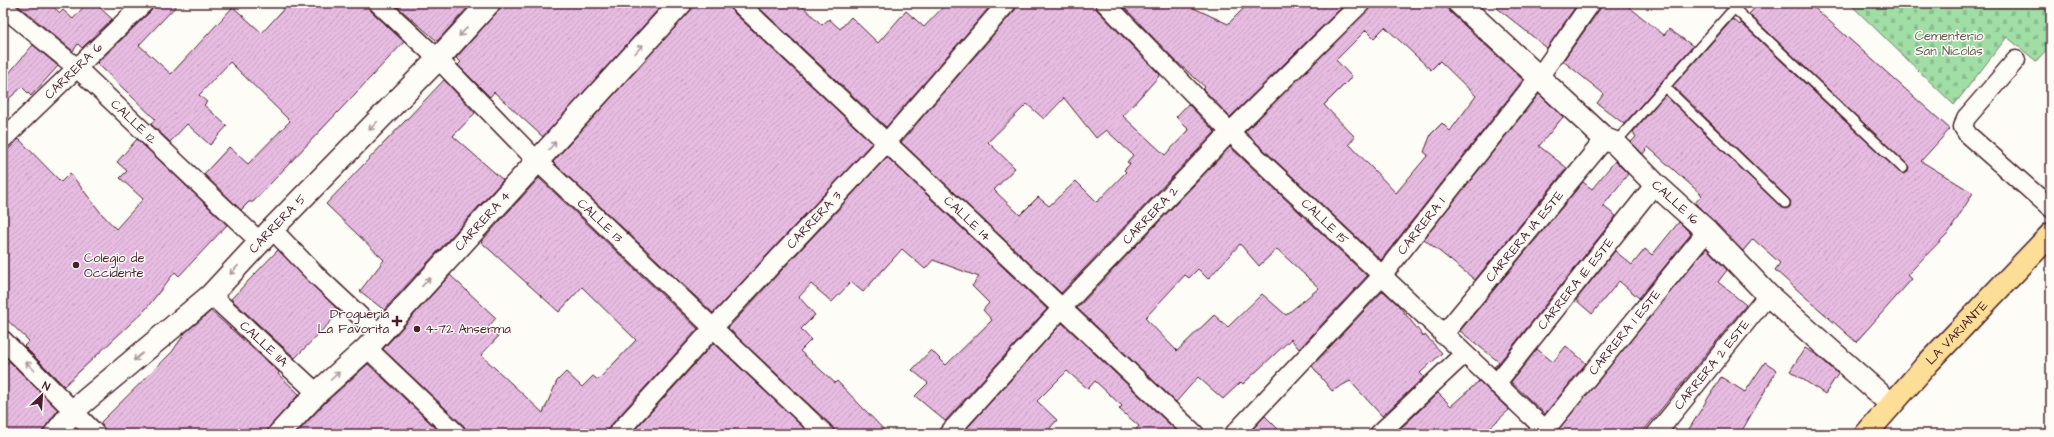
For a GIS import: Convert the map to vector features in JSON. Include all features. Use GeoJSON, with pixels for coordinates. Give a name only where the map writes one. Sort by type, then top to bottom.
{"type":"FeatureCollection","features":[{"type":"Feature","properties":{"kind":"main road","name":"LA VARIANTE"},"geometry":{"type":"LineString","coordinates":[[1866,434],[1891,404],[2051,234]]}},
{"type":"Feature","properties":{"kind":"street","name":"CARRERA 6"},"geometry":{"type":"LineString","coordinates":[[3,139],[144,3]]}},
{"type":"Feature","properties":{"kind":"street","name":"CALLE 13"},"geometry":{"type":"LineString","coordinates":[[378,3],[438,59],[538,162],[714,326],[826,434]]}},
{"type":"Feature","properties":{"kind":"street","name":"CARRERA 5"},"geometry":{"type":"LineString","coordinates":[[55,434],[74,410],[211,295],[266,236],[438,59],[489,3]]}},
{"type":"Feature","properties":{"kind":"street","name":"CARRERA 4"},"geometry":{"type":"LineString","coordinates":[[279,434],[317,393],[372,340],[538,162],[681,3]]}},
{"type":"Feature","properties":{"kind":"street","name":"CALLE 14"},"geometry":{"type":"LineString","coordinates":[[739,3],[1061,309],[1195,434]]}},
{"type":"Feature","properties":{"kind":"street","name":"CARRERA 3"},"geometry":{"type":"LineString","coordinates":[[617,434],[714,326],[887,142],[1007,3]]}},
{"type":"Feature","properties":{"kind":"street","name":"CALLE 15"},"geometry":{"type":"LineString","coordinates":[[1105,3],[1230,132],[1546,433]]}},
{"type":"Feature","properties":{"kind":"street","name":"CARRERA 2"},"geometry":{"type":"LineString","coordinates":[[948,434],[1061,309],[1230,132],[1361,3]]}},
{"type":"Feature","properties":{"kind":"street","name":"CALLE 16"},"geometry":{"type":"LineString","coordinates":[[1459,3],[1707,231],[1768,296],[1891,404]]}},
{"type":"Feature","properties":{"kind":"street","name":"CARRERA 1"},"geometry":{"type":"LineString","coordinates":[[1234,434],[1382,276],[1539,77],[1591,3]]}},
{"type":"Feature","properties":{"kind":"street","name":"CALLE 12"},"geometry":{"type":"LineString","coordinates":[[3,7],[77,68],[266,236],[315,274],[457,434]]}},
{"type":"Feature","properties":{"kind":"street"},"geometry":{"type":"LineString","coordinates":[[2016,60],[1966,118],[1963,127],[1968,135],[2051,208]]}},
{"type":"Feature","properties":{"kind":"street","name":"CARRERA 1A ESTE"},"geometry":{"type":"LineString","coordinates":[[1443,335],[1610,141]]}},
{"type":"Feature","properties":{"kind":"street","name":"CARRERA 1E ESTE"},"geometry":{"type":"LineString","coordinates":[[1496,384],[1655,184]]}},
{"type":"Feature","properties":{"kind":"street","name":"CARRERA 1 ESTE"},"geometry":{"type":"LineString","coordinates":[[1546,433],[1707,231]]}},
{"type":"Feature","properties":{"kind":"street","name":"CALLE 11A"},"geometry":{"type":"LineString","coordinates":[[211,295],[317,393]]}},
{"type":"Feature","properties":{"kind":"street","name":"CARRERA 2 ESTE"},"geometry":{"type":"LineString","coordinates":[[1656,434],[1768,296]]}},
{"type":"Feature","properties":{"kind":"street"},"geometry":{"type":"LineString","coordinates":[[3,340],[74,410],[96,434]]}},
{"type":"Feature","properties":{"kind":"street"},"geometry":{"type":"LineString","coordinates":[[1379,434],[1464,354]]}},
{"type":"Feature","properties":{"kind":"lane"},"geometry":{"type":"LineString","coordinates":[[1610,141],[1665,86],[1737,5],[1903,168]]}},
{"type":"Feature","properties":{"kind":"lane"},"geometry":{"type":"LineString","coordinates":[[1665,86],[1785,203]]}},
{"type":"Feature","properties":{"kind":"green space","name":"Cementerio San Nicolás"},"geometry":{"type":"Polygon","coordinates":[[[1849,3],[2051,3],[2051,45],[2036,61],[2007,37],[1954,105],[1849,3]]]}},
{"type":"Feature","properties":{"kind":"building"},"geometry":{"type":"Polygon","coordinates":[[[15,3],[49,3],[60,13],[63,10],[73,19],[87,3],[95,3],[112,19],[82,48],[78,44],[73,51],[15,3]]]}},
{"type":"Feature","properties":{"kind":"building"},"geometry":{"type":"Polygon","coordinates":[[[154,3],[179,3],[139,45],[171,74],[233,7],[262,33],[289,3],[368,3],[371,11],[404,42],[253,202],[249,202],[241,210],[204,174],[229,147],[248,164],[290,121],[230,62],[199,95],[207,102],[204,105],[227,126],[210,145],[187,124],[170,142],[151,124],[155,119],[97,63],[151,11],[154,3]]]}},
{"type":"Feature","properties":{"kind":"building"},"geometry":{"type":"Polygon","coordinates":[[[393,3],[472,3],[437,41],[393,3]]]}},
{"type":"Feature","properties":{"kind":"building"},"geometry":{"type":"Polygon","coordinates":[[[501,3],[664,3],[543,137],[494,92],[490,97],[458,65],[461,62],[456,58],[498,11],[501,3]]]}},
{"type":"Feature","properties":{"kind":"building"},"geometry":{"type":"Polygon","coordinates":[[[693,3],[729,3],[732,11],[872,143],[713,313],[553,162],[690,11],[693,3]]]}},
{"type":"Feature","properties":{"kind":"building"},"geometry":{"type":"Polygon","coordinates":[[[754,3],[799,3],[822,25],[829,19],[840,29],[851,17],[878,43],[906,11],[924,27],[947,3],[993,3],[886,127],[754,3]]]}},
{"type":"Feature","properties":{"kind":"building"},"geometry":{"type":"Polygon","coordinates":[[[1017,3],[1095,3],[1097,10],[1160,75],[1123,116],[1165,155],[1189,130],[1176,117],[1188,104],[1215,132],[1061,293],[901,142],[1015,10],[1017,3]],[[1064,98],[1044,119],[1027,104],[988,142],[1015,168],[994,190],[1020,215],[1038,197],[1049,206],[1076,181],[1097,202],[1126,172],[1124,170],[1130,164],[1127,162],[1133,155],[1106,130],[1096,138],[1064,98]]]}},
{"type":"Feature","properties":{"kind":"building"},"geometry":{"type":"Polygon","coordinates":[[[1120,3],[1183,3],[1228,24],[1249,3],[1346,3],[1230,117],[1203,89],[1205,87],[1176,61],[1120,3]]]}},
{"type":"Feature","properties":{"kind":"building"},"geometry":{"type":"Polygon","coordinates":[[[1371,3],[1443,3],[1450,12],[1523,80],[1381,260],[1245,132],[1368,10],[1371,3]],[[1385,27],[1374,38],[1366,30],[1336,60],[1352,77],[1324,105],[1355,137],[1349,144],[1396,193],[1428,155],[1424,152],[1431,134],[1442,123],[1450,131],[1476,96],[1440,61],[1431,70],[1385,27]]]}},
{"type":"Feature","properties":{"kind":"building"},"geometry":{"type":"Polygon","coordinates":[[[1491,3],[1578,3],[1547,48],[1491,3]]]}},
{"type":"Feature","properties":{"kind":"building"},"geometry":{"type":"Polygon","coordinates":[[[1601,3],[1624,3],[1664,35],[1669,29],[1693,46],[1624,124],[1597,103],[1604,94],[1563,61],[1600,9],[1601,3]]]}},
{"type":"Feature","properties":{"kind":"building"},"geometry":{"type":"Polygon","coordinates":[[[1759,3],[1809,3],[1950,129],[1921,161],[1973,193],[1949,232],[1907,275],[1912,279],[1856,342],[1775,270],[1780,263],[1753,239],[1743,251],[1695,203],[1702,195],[1648,147],[1643,154],[1631,142],[1636,137],[1633,132],[1665,95],[1781,207],[1786,209],[1790,207],[1791,202],[1789,199],[1673,86],[1733,19],[1740,25],[1741,23],[1899,172],[1904,174],[1908,172],[1909,167],[1907,164],[1749,14],[1759,3]]]}},
{"type":"Feature","properties":{"kind":"building"},"geometry":{"type":"Polygon","coordinates":[[[33,45],[58,66],[31,96],[22,87],[3,104],[3,80],[33,45]]]}},
{"type":"Feature","properties":{"kind":"building"},"geometry":{"type":"Polygon","coordinates":[[[444,80],[475,113],[453,136],[503,180],[384,310],[360,291],[384,260],[326,204],[444,80]]]}},
{"type":"Feature","properties":{"kind":"building"},"geometry":{"type":"Polygon","coordinates":[[[1539,94],[1563,117],[1539,146],[1567,168],[1475,280],[1424,239],[1539,94]]]}},
{"type":"Feature","properties":{"kind":"building","name":"Colegio de Occidente"},"geometry":{"type":"Polygon","coordinates":[[[19,139],[61,182],[70,173],[101,213],[116,229],[143,199],[120,178],[127,171],[117,162],[137,139],[227,225],[179,276],[175,272],[145,310],[64,386],[24,346],[29,341],[3,316],[3,155],[19,139]]]}},
{"type":"Feature","properties":{"kind":"building"},"geometry":{"type":"Polygon","coordinates":[[[1230,147],[1367,276],[1299,349],[1291,339],[1243,384],[1241,382],[1223,399],[1198,377],[1176,402],[1077,308],[1230,147]],[[1240,244],[1208,279],[1198,269],[1189,278],[1185,275],[1145,318],[1177,351],[1214,315],[1228,327],[1262,294],[1286,315],[1319,288],[1277,249],[1259,266],[1240,244]]]}},
{"type":"Feature","properties":{"kind":"building"},"geometry":{"type":"Polygon","coordinates":[[[887,157],[1047,309],[945,421],[915,396],[928,383],[912,370],[931,350],[946,365],[992,320],[983,310],[989,303],[972,286],[979,277],[933,260],[925,269],[902,249],[863,292],[851,282],[832,302],[811,284],[799,297],[815,315],[801,329],[811,340],[800,351],[835,383],[837,381],[888,434],[835,434],[832,426],[728,328],[887,157]]]}},
{"type":"Feature","properties":{"kind":"building"},"geometry":{"type":"Polygon","coordinates":[[[1615,161],[1628,174],[1603,206],[1616,216],[1495,368],[1494,367],[1499,362],[1460,331],[1583,182],[1592,189],[1615,161]]]}},
{"type":"Feature","properties":{"kind":"building"},"geometry":{"type":"Polygon","coordinates":[[[539,178],[698,329],[609,427],[607,434],[467,434],[464,426],[383,349],[450,275],[496,318],[488,327],[498,337],[481,355],[543,413],[557,381],[566,372],[582,387],[593,376],[598,380],[636,340],[582,287],[559,312],[481,242],[539,178]]]}},
{"type":"Feature","properties":{"kind":"building"},"geometry":{"type":"Polygon","coordinates":[[[1679,222],[1691,234],[1639,298],[1619,281],[1592,314],[1576,300],[1615,251],[1632,265],[1645,249],[1652,255],[1679,222]]]}},
{"type":"Feature","properties":{"kind":"building"},"geometry":{"type":"Polygon","coordinates":[[[1706,248],[1727,270],[1718,282],[1746,305],[1641,434],[1560,434],[1559,429],[1706,248]]]}},
{"type":"Feature","properties":{"kind":"building"},"geometry":{"type":"Polygon","coordinates":[[[278,250],[340,312],[295,358],[231,299],[278,250]]]}},
{"type":"Feature","properties":{"kind":"building"},"geometry":{"type":"Polygon","coordinates":[[[1383,291],[1398,305],[1424,337],[1425,335],[1442,353],[1420,373],[1424,377],[1382,416],[1350,381],[1332,391],[1312,366],[1383,291]]]}},
{"type":"Feature","properties":{"kind":"building"},"geometry":{"type":"Polygon","coordinates":[[[211,311],[279,372],[278,374],[299,394],[270,426],[267,434],[106,434],[101,422],[172,352],[185,333],[211,311]]]}},
{"type":"Feature","properties":{"kind":"building"},"geometry":{"type":"Polygon","coordinates":[[[1062,323],[1180,434],[1132,434],[1139,426],[1119,409],[1122,406],[1095,381],[1088,389],[1067,371],[1037,401],[1057,420],[1045,434],[962,434],[1062,323]]]}},
{"type":"Feature","properties":{"kind":"building"},"geometry":{"type":"Polygon","coordinates":[[[714,343],[810,434],[631,434],[714,343]]]}},
{"type":"Feature","properties":{"kind":"building"},"geometry":{"type":"Polygon","coordinates":[[[1566,346],[1586,363],[1545,414],[1511,382],[1537,349],[1553,362],[1566,346]]]}},
{"type":"Feature","properties":{"kind":"building"},"geometry":{"type":"Polygon","coordinates":[[[1805,348],[1817,355],[1838,374],[1825,394],[1790,371],[1805,348]]]}},
{"type":"Feature","properties":{"kind":"building"},"geometry":{"type":"Polygon","coordinates":[[[9,361],[58,410],[40,434],[3,434],[3,367],[9,361]]]}},
{"type":"Feature","properties":{"kind":"building"},"geometry":{"type":"Polygon","coordinates":[[[1765,362],[1777,370],[1740,434],[1686,434],[1721,377],[1745,392],[1765,362]]]}},
{"type":"Feature","properties":{"kind":"building"},"geometry":{"type":"Polygon","coordinates":[[[368,364],[442,434],[296,434],[326,402],[368,364]]]}},
{"type":"Feature","properties":{"kind":"building"},"geometry":{"type":"Polygon","coordinates":[[[1479,381],[1509,410],[1483,434],[1401,434],[1398,431],[1438,393],[1451,406],[1479,381]]]}},
{"type":"Feature","properties":{"kind":"building"},"geometry":{"type":"Polygon","coordinates":[[[1265,416],[1283,434],[1248,434],[1265,416]]]}},
{"type":"Feature","properties":{"kind":"place","name":"Colegio de Occidente"},"geometry":{"type":"Point","coordinates":[76,265]}},
{"type":"Feature","properties":{"kind":"place","name":"Drogueria La Favorita"},"geometry":{"type":"Point","coordinates":[397,321]}},
{"type":"Feature","properties":{"kind":"place","name":"4-72 Anserma"},"geometry":{"type":"Point","coordinates":[417,329]}}]}
